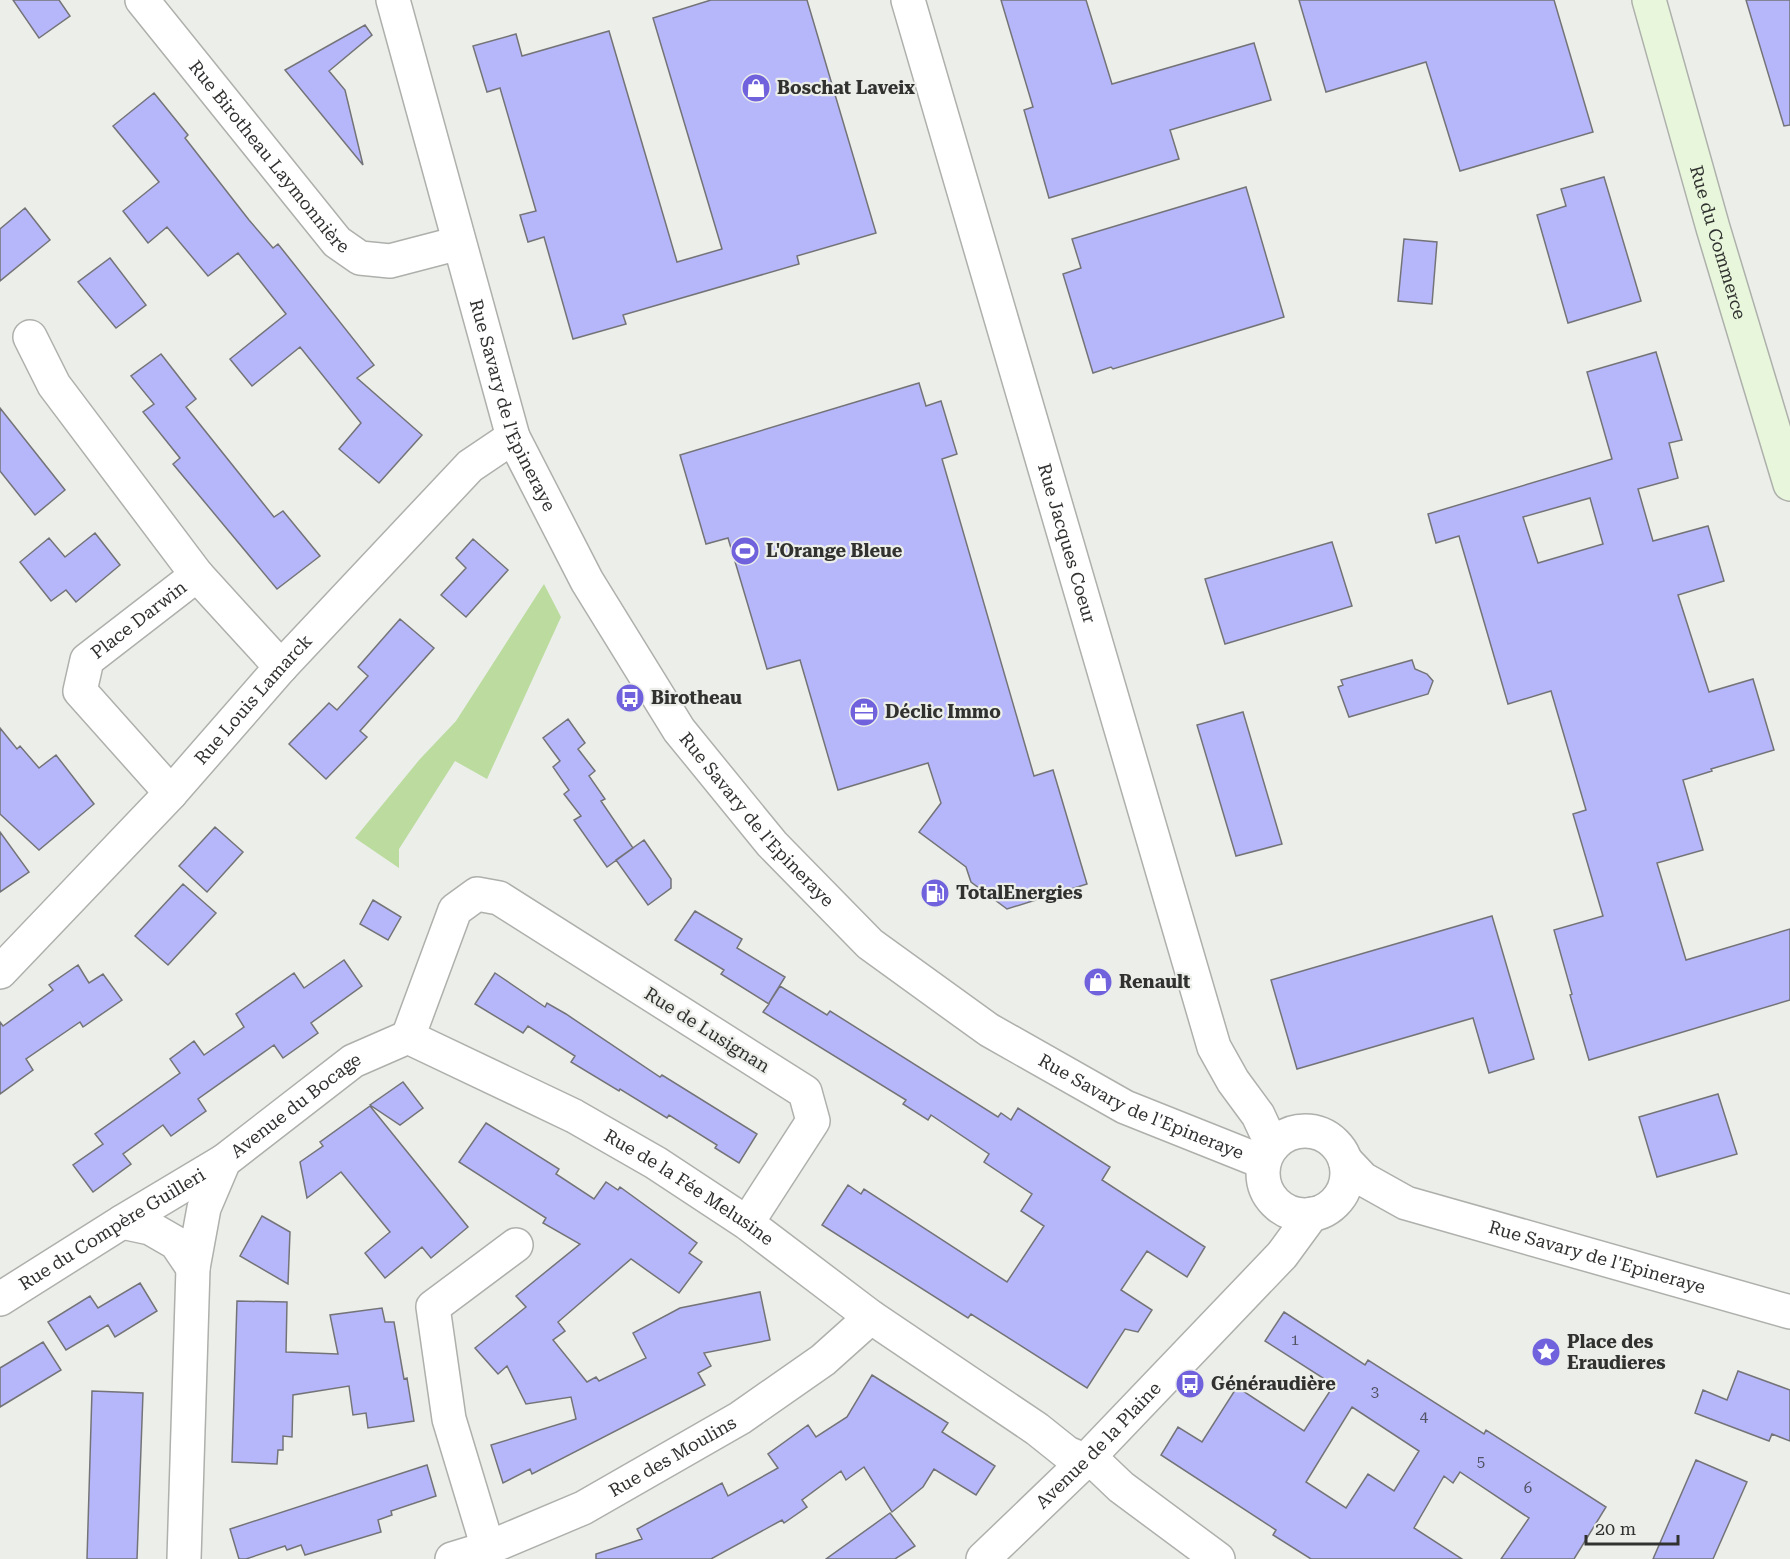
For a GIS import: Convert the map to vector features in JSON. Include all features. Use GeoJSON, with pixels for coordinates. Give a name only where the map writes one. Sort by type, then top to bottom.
{"type":"FeatureCollection","features":[{"type":"Feature","properties":{"kind":"street","name":"Rue Birotheau Laymonnière"},"geometry":{"type":"LineString","coordinates":[[142,0],[337,242],[360,258],[390,261],[459,243]]}},
{"type":"Feature","properties":{"kind":"street","name":"Rue Savary de l'Epineraye"},"geometry":{"type":"LineString","coordinates":[[393,0],[513,437],[587,582],[679,730],[772,844],[870,944],[989,1030],[1125,1107],[1268,1154]]}},
{"type":"Feature","properties":{"kind":"street","name":"Rue Jacques Coeur"},"geometry":{"type":"LineString","coordinates":[[908,0],[1214,1047],[1233,1081],[1258,1114],[1268,1154]]}},
{"type":"Feature","properties":{"kind":"street","name":"Rue du Commerce"},"geometry":{"type":"LineString","coordinates":[[1649,0],[1713,228],[1790,484]]}},
{"type":"Feature","properties":{"kind":"street"},"geometry":{"type":"LineString","coordinates":[[30,338],[54,385],[197,575]]}},
{"type":"Feature","properties":{"kind":"street","name":"Rue Louis Lamarck"},"geometry":{"type":"LineString","coordinates":[[0,972],[171,793],[281,667],[470,466],[513,437]]}},
{"type":"Feature","properties":{"kind":"street","name":"Place Darwin"},"geometry":{"type":"LineString","coordinates":[[171,793],[80,691],[87,660],[197,575],[281,667]]}},
{"type":"Feature","properties":{"kind":"street","name":"Rue de Lusignan"},"geometry":{"type":"LineString","coordinates":[[408,1037],[455,910],[477,894],[499,898],[806,1092],[813,1121],[747,1223]]}},
{"type":"Feature","properties":{"kind":"street","name":"Avenue du Bocage"},"geometry":{"type":"LineString","coordinates":[[184,1559],[193,1268],[204,1208],[224,1161],[353,1061],[408,1037]]}},
{"type":"Feature","properties":{"kind":"street","name":"Rue de la Fée Melusine"},"geometry":{"type":"LineString","coordinates":[[408,1037],[574,1116],[656,1163],[747,1223],[871,1317],[1027,1423],[1067,1453],[1099,1466],[1121,1487],[1218,1559]]}},
{"type":"Feature","properties":{"kind":"street","name":"Rue Jacques Coeur"},"geometry":{"type":"LineString","coordinates":[[1233,1081],[1306,1130]]}},
{"type":"Feature","properties":{"kind":"street","name":"Rue Savary de l'Epineraye"},"geometry":{"type":"LineString","coordinates":[[1406,1203],[1323,1209],[1298,1214],[1284,1210],[1273,1202],[1264,1183],[1268,1154],[1282,1137],[1293,1132],[1306,1130],[1319,1133],[1340,1148],[1345,1160],[1363,1179],[1406,1203],[1790,1312]]}},
{"type":"Feature","properties":{"kind":"street"},"geometry":{"type":"LineString","coordinates":[[1323,1209],[1342,1194],[1346,1183],[1345,1160]]}},
{"type":"Feature","properties":{"kind":"street","name":"Rue du Compère Guilleri"},"geometry":{"type":"LineString","coordinates":[[0,1299],[224,1161]]}},
{"type":"Feature","properties":{"kind":"street"},"geometry":{"type":"LineString","coordinates":[[1262,1276],[1270,1240],[1273,1202]]}},
{"type":"Feature","properties":{"kind":"street","name":"Avenue de la Plaine"},"geometry":{"type":"LineString","coordinates":[[983,1559],[1086,1460],[1323,1209]]}},
{"type":"Feature","properties":{"kind":"street"},"geometry":{"type":"LineString","coordinates":[[122,1222],[150,1228],[176,1243],[193,1268]]}},
{"type":"Feature","properties":{"kind":"street"},"geometry":{"type":"LineString","coordinates":[[488,1548],[449,1419],[434,1307],[516,1245]]}},
{"type":"Feature","properties":{"kind":"street","name":"Rue des Moulins"},"geometry":{"type":"LineString","coordinates":[[452,1559],[488,1548],[583,1508],[740,1418],[823,1360],[871,1317]]}},
{"type":"Feature","properties":{"kind":"green space"},"geometry":{"type":"Polygon","coordinates":[[[544,584],[561,617],[487,779],[455,761],[399,849],[399,868],[355,838],[420,759],[456,721],[544,584]]]}},
{"type":"Feature","properties":{"kind":"building"},"geometry":{"type":"Polygon","coordinates":[[[13,0],[59,0],[70,16],[39,38],[13,0]]]}},
{"type":"Feature","properties":{"kind":"building"},"geometry":{"type":"Polygon","coordinates":[[[711,0],[807,0],[876,233],[797,256],[799,264],[623,315],[626,324],[573,339],[544,237],[528,242],[520,215],[536,211],[500,88],[487,92],[473,46],[516,34],[522,56],[609,31],[677,262],[722,249],[653,18],[711,0]]]}},
{"type":"Feature","properties":{"kind":"building"},"geometry":{"type":"Polygon","coordinates":[[[1001,0],[1086,0],[1112,84],[1254,43],[1271,100],[1170,130],[1179,159],[1049,198],[1024,110],[1033,107],[1001,0]]]}},
{"type":"Feature","properties":{"kind":"building"},"geometry":{"type":"Polygon","coordinates":[[[1299,0],[1554,0],[1593,132],[1460,171],[1426,62],[1326,92],[1299,0]]]}},
{"type":"Feature","properties":{"kind":"building"},"geometry":{"type":"Polygon","coordinates":[[[1746,0],[1790,0],[1790,125],[1784,126],[1746,0]]]}},
{"type":"Feature","properties":{"kind":"building"},"geometry":{"type":"Polygon","coordinates":[[[365,25],[372,35],[329,71],[345,90],[363,165],[285,70],[365,25]]]}},
{"type":"Feature","properties":{"kind":"building"},"geometry":{"type":"Polygon","coordinates":[[[154,93],[188,135],[185,138],[249,220],[273,248],[278,244],[374,365],[357,378],[422,435],[379,483],[339,449],[361,423],[300,347],[252,386],[230,359],[286,314],[238,253],[208,276],[167,227],[148,243],[123,211],[159,182],[113,126],[154,93]]]}},
{"type":"Feature","properties":{"kind":"building"},"geometry":{"type":"Polygon","coordinates":[[[1604,177],[1641,301],[1568,323],[1537,215],[1566,206],[1561,189],[1604,177]]]}},
{"type":"Feature","properties":{"kind":"building"},"geometry":{"type":"Polygon","coordinates":[[[1246,187],[1284,317],[1093,373],[1063,274],[1081,268],[1072,239],[1246,187]]]}},
{"type":"Feature","properties":{"kind":"building"},"geometry":{"type":"Polygon","coordinates":[[[25,208],[50,240],[0,281],[0,229],[25,208]]]}},
{"type":"Feature","properties":{"kind":"building"},"geometry":{"type":"Polygon","coordinates":[[[1404,239],[1437,242],[1432,304],[1398,301],[1404,239]]]}},
{"type":"Feature","properties":{"kind":"building"},"geometry":{"type":"Polygon","coordinates":[[[110,258],[146,305],[116,328],[78,282],[110,258]]]}},
{"type":"Feature","properties":{"kind":"building"},"geometry":{"type":"Polygon","coordinates":[[[1656,352],[1682,440],[1669,443],[1678,478],[1638,489],[1653,541],[1708,526],[1724,581],[1678,595],[1709,692],[1753,679],[1774,750],[1683,780],[1703,850],[1657,863],[1686,960],[1790,929],[1790,1000],[1589,1060],[1554,930],[1603,916],[1573,814],[1586,810],[1551,691],[1508,704],[1459,536],[1436,543],[1428,514],[1612,459],[1587,372],[1656,352]],[[1590,498],[1523,517],[1538,563],[1603,544],[1590,498]]]}},
{"type":"Feature","properties":{"kind":"building"},"geometry":{"type":"Polygon","coordinates":[[[161,354],[196,399],[186,407],[274,517],[283,511],[320,556],[277,589],[173,464],[180,458],[143,412],[154,404],[131,376],[161,354]]]}},
{"type":"Feature","properties":{"kind":"building"},"geometry":{"type":"Polygon","coordinates":[[[919,383],[926,406],[941,401],[957,454],[942,459],[1034,776],[1053,770],[1087,884],[1007,909],[971,882],[966,867],[919,832],[941,803],[928,763],[838,790],[800,660],[767,669],[728,538],[706,544],[680,455],[919,383]]]}},
{"type":"Feature","properties":{"kind":"building"},"geometry":{"type":"Polygon","coordinates":[[[0,408],[65,490],[35,515],[0,471],[0,408]]]}},
{"type":"Feature","properties":{"kind":"building"},"geometry":{"type":"Polygon","coordinates":[[[95,533],[120,565],[76,602],[66,590],[51,601],[20,562],[49,538],[65,557],[95,533]]]}},
{"type":"Feature","properties":{"kind":"building"},"geometry":{"type":"Polygon","coordinates":[[[473,539],[508,570],[466,617],[441,595],[466,568],[456,558],[473,539]]]}},
{"type":"Feature","properties":{"kind":"building"},"geometry":{"type":"Polygon","coordinates":[[[1332,542],[1352,606],[1225,644],[1205,579],[1332,542]]]}},
{"type":"Feature","properties":{"kind":"building"},"geometry":{"type":"Polygon","coordinates":[[[400,619],[434,648],[360,731],[367,737],[326,779],[289,744],[329,703],[337,710],[368,676],[358,667],[400,619]]]}},
{"type":"Feature","properties":{"kind":"building"},"geometry":{"type":"Polygon","coordinates":[[[1412,660],[1415,669],[1427,674],[1433,681],[1428,694],[1349,717],[1338,687],[1343,685],[1341,680],[1412,660]]]}},
{"type":"Feature","properties":{"kind":"building"},"geometry":{"type":"Polygon","coordinates":[[[1243,712],[1282,844],[1236,856],[1197,725],[1243,712]]]}},
{"type":"Feature","properties":{"kind":"building"},"geometry":{"type":"Polygon","coordinates":[[[568,719],[585,743],[578,749],[595,771],[589,776],[605,799],[601,801],[633,848],[607,867],[574,820],[581,816],[564,794],[569,790],[553,767],[560,761],[543,738],[568,719]]]}},
{"type":"Feature","properties":{"kind":"building"},"geometry":{"type":"Polygon","coordinates":[[[0,728],[17,749],[20,746],[39,768],[56,755],[94,804],[39,850],[0,814],[0,728]]]}},
{"type":"Feature","properties":{"kind":"building"},"geometry":{"type":"Polygon","coordinates":[[[215,827],[243,852],[207,892],[179,866],[215,827]]]}},
{"type":"Feature","properties":{"kind":"building"},"geometry":{"type":"Polygon","coordinates":[[[0,832],[29,872],[0,892],[0,832]]]}},
{"type":"Feature","properties":{"kind":"building"},"geometry":{"type":"Polygon","coordinates":[[[644,840],[671,879],[671,888],[648,905],[616,860],[644,840]]]}},
{"type":"Feature","properties":{"kind":"building"},"geometry":{"type":"Polygon","coordinates":[[[183,884],[216,913],[168,965],[135,936],[183,884]]]}},
{"type":"Feature","properties":{"kind":"building"},"geometry":{"type":"Polygon","coordinates":[[[373,900],[401,917],[388,940],[360,924],[373,900]]]}},
{"type":"Feature","properties":{"kind":"building"},"geometry":{"type":"Polygon","coordinates":[[[695,911],[742,939],[737,948],[785,977],[769,1003],[780,986],[827,1015],[830,1011],[998,1117],[1001,1113],[1011,1120],[1018,1108],[1110,1167],[1102,1180],[1205,1247],[1187,1277],[1147,1251],[1121,1290],[1152,1310],[1138,1332],[1125,1329],[1087,1388],[971,1314],[968,1318],[822,1225],[848,1185],[861,1194],[864,1189],[1007,1282],[1044,1226],[1021,1211],[1032,1194],[984,1162],[989,1154],[931,1115],[928,1120],[903,1104],[906,1100],[763,1012],[769,1004],[721,974],[724,970],[675,940],[695,911]]]}},
{"type":"Feature","properties":{"kind":"building"},"geometry":{"type":"Polygon","coordinates":[[[1492,916],[1534,1059],[1489,1073],[1473,1018],[1297,1069],[1271,980],[1492,916]]]}},
{"type":"Feature","properties":{"kind":"building"},"geometry":{"type":"Polygon","coordinates":[[[344,960],[362,986],[311,1023],[318,1033],[283,1058],[274,1045],[198,1099],[206,1111],[171,1136],[163,1125],[123,1154],[131,1164],[93,1192],[73,1165],[103,1144],[95,1134],[180,1073],[170,1059],[194,1041],[204,1055],[244,1027],[236,1014],[294,973],[304,988],[344,960]]]}},
{"type":"Feature","properties":{"kind":"building"},"geometry":{"type":"Polygon","coordinates":[[[78,965],[89,983],[103,974],[122,1000],[83,1027],[80,1022],[26,1059],[33,1070],[0,1094],[0,1022],[3,1026],[53,990],[49,985],[78,965]]]}},
{"type":"Feature","properties":{"kind":"building"},"geometry":{"type":"Polygon","coordinates":[[[495,973],[545,1007],[547,1003],[566,1014],[660,1077],[662,1075],[757,1134],[739,1163],[715,1148],[717,1145],[669,1115],[667,1118],[571,1062],[575,1056],[528,1026],[523,1033],[475,1004],[495,973]]]}},
{"type":"Feature","properties":{"kind":"building"},"geometry":{"type":"Polygon","coordinates":[[[403,1082],[423,1108],[400,1125],[370,1105],[403,1082]]]}},
{"type":"Feature","properties":{"kind":"building"},"geometry":{"type":"Polygon","coordinates":[[[1718,1094],[1737,1154],[1657,1177],[1639,1117],[1718,1094]]]}},
{"type":"Feature","properties":{"kind":"building"},"geometry":{"type":"Polygon","coordinates":[[[370,1106],[468,1227],[431,1258],[422,1247],[385,1278],[365,1253],[390,1232],[341,1172],[307,1198],[300,1162],[323,1146],[320,1142],[370,1106]]]}},
{"type":"Feature","properties":{"kind":"building"},"geometry":{"type":"Polygon","coordinates":[[[486,1123],[559,1169],[556,1174],[594,1199],[606,1182],[618,1190],[620,1187],[697,1243],[689,1253],[702,1262],[679,1293],[631,1259],[558,1322],[565,1331],[553,1340],[587,1382],[596,1377],[599,1381],[646,1358],[633,1333],[680,1308],[760,1292],[770,1340],[704,1353],[711,1366],[698,1373],[705,1385],[532,1474],[530,1469],[503,1483],[491,1445],[576,1419],[571,1397],[526,1404],[507,1366],[498,1374],[475,1348],[526,1307],[516,1296],[580,1244],[543,1223],[546,1218],[459,1162],[486,1123]]]}},
{"type":"Feature","properties":{"kind":"building"},"geometry":{"type":"Polygon","coordinates":[[[262,1216],[290,1232],[288,1284],[240,1256],[262,1216]]]}},
{"type":"Feature","properties":{"kind":"building"},"geometry":{"type":"Polygon","coordinates":[[[140,1283],[157,1311],[115,1337],[108,1325],[66,1350],[48,1322],[90,1296],[98,1308],[140,1283]]]}},
{"type":"Feature","properties":{"kind":"building"},"geometry":{"type":"Polygon","coordinates":[[[237,1301],[287,1302],[286,1352],[338,1354],[330,1315],[382,1308],[385,1322],[394,1322],[414,1421],[368,1428],[366,1413],[353,1415],[349,1386],[293,1395],[292,1437],[283,1436],[283,1450],[278,1450],[277,1464],[232,1462],[237,1301]]]}},
{"type":"Feature","properties":{"kind":"building"},"geometry":{"type":"Polygon","coordinates":[[[1284,1312],[1365,1365],[1368,1360],[1484,1434],[1486,1430],[1606,1507],[1574,1559],[1501,1559],[1529,1518],[1460,1472],[1453,1483],[1444,1476],[1414,1528],[1462,1559],[1311,1559],[1273,1535],[1276,1530],[1161,1455],[1178,1427],[1202,1442],[1237,1387],[1304,1431],[1334,1385],[1265,1341],[1284,1312]],[[1352,1407],[1306,1482],[1346,1508],[1368,1474],[1394,1491],[1419,1451],[1352,1407]]]}},
{"type":"Feature","properties":{"kind":"building"},"geometry":{"type":"Polygon","coordinates":[[[43,1342],[61,1370],[0,1407],[0,1368],[43,1342]]]}},
{"type":"Feature","properties":{"kind":"building"},"geometry":{"type":"Polygon","coordinates":[[[1738,1371],[1790,1390],[1790,1441],[1772,1434],[1769,1441],[1695,1413],[1703,1390],[1727,1400],[1738,1371]]]}},
{"type":"Feature","properties":{"kind":"building"},"geometry":{"type":"Polygon","coordinates":[[[872,1375],[948,1423],[942,1432],[995,1466],[976,1495],[934,1469],[923,1487],[892,1512],[864,1467],[846,1480],[841,1471],[802,1500],[807,1507],[784,1523],[782,1520],[711,1559],[596,1559],[596,1554],[642,1539],[637,1529],[722,1483],[728,1496],[778,1468],[768,1454],[808,1425],[816,1437],[847,1417],[872,1375]]]}},
{"type":"Feature","properties":{"kind":"building"},"geometry":{"type":"Polygon","coordinates":[[[92,1391],[143,1393],[137,1559],[87,1559],[92,1391]]]}},
{"type":"Feature","properties":{"kind":"building"},"geometry":{"type":"Polygon","coordinates":[[[1696,1460],[1747,1482],[1713,1559],[1653,1559],[1696,1460]]]}},
{"type":"Feature","properties":{"kind":"building"},"geometry":{"type":"Polygon","coordinates":[[[427,1465],[436,1496],[391,1511],[392,1515],[378,1520],[381,1532],[305,1555],[301,1545],[287,1550],[285,1546],[246,1559],[239,1559],[230,1529],[427,1465]]]}},
{"type":"Feature","properties":{"kind":"building"},"geometry":{"type":"Polygon","coordinates":[[[890,1513],[915,1546],[895,1559],[826,1559],[890,1513]]]}},
{"type":"Feature","properties":{"kind":"place","name":"Boschat Laveix"},"geometry":{"type":"Point","coordinates":[756,88]}},
{"type":"Feature","properties":{"kind":"place","name":"L'Orange Bleue"},"geometry":{"type":"Point","coordinates":[745,551]}},
{"type":"Feature","properties":{"kind":"place","name":"Birotheau"},"geometry":{"type":"Point","coordinates":[630,698]}},
{"type":"Feature","properties":{"kind":"place","name":"Déclic Immo"},"geometry":{"type":"Point","coordinates":[864,712]}},
{"type":"Feature","properties":{"kind":"place","name":"TotalEnergies"},"geometry":{"type":"Point","coordinates":[935,893]}},
{"type":"Feature","properties":{"kind":"place","name":"Renault"},"geometry":{"type":"Point","coordinates":[1098,982]}},
{"type":"Feature","properties":{"kind":"place","name":"Place des Eraudieres"},"geometry":{"type":"Point","coordinates":[1546,1352]}},
{"type":"Feature","properties":{"kind":"place","name":"Généraudière"},"geometry":{"type":"Point","coordinates":[1190,1384]}}]}
